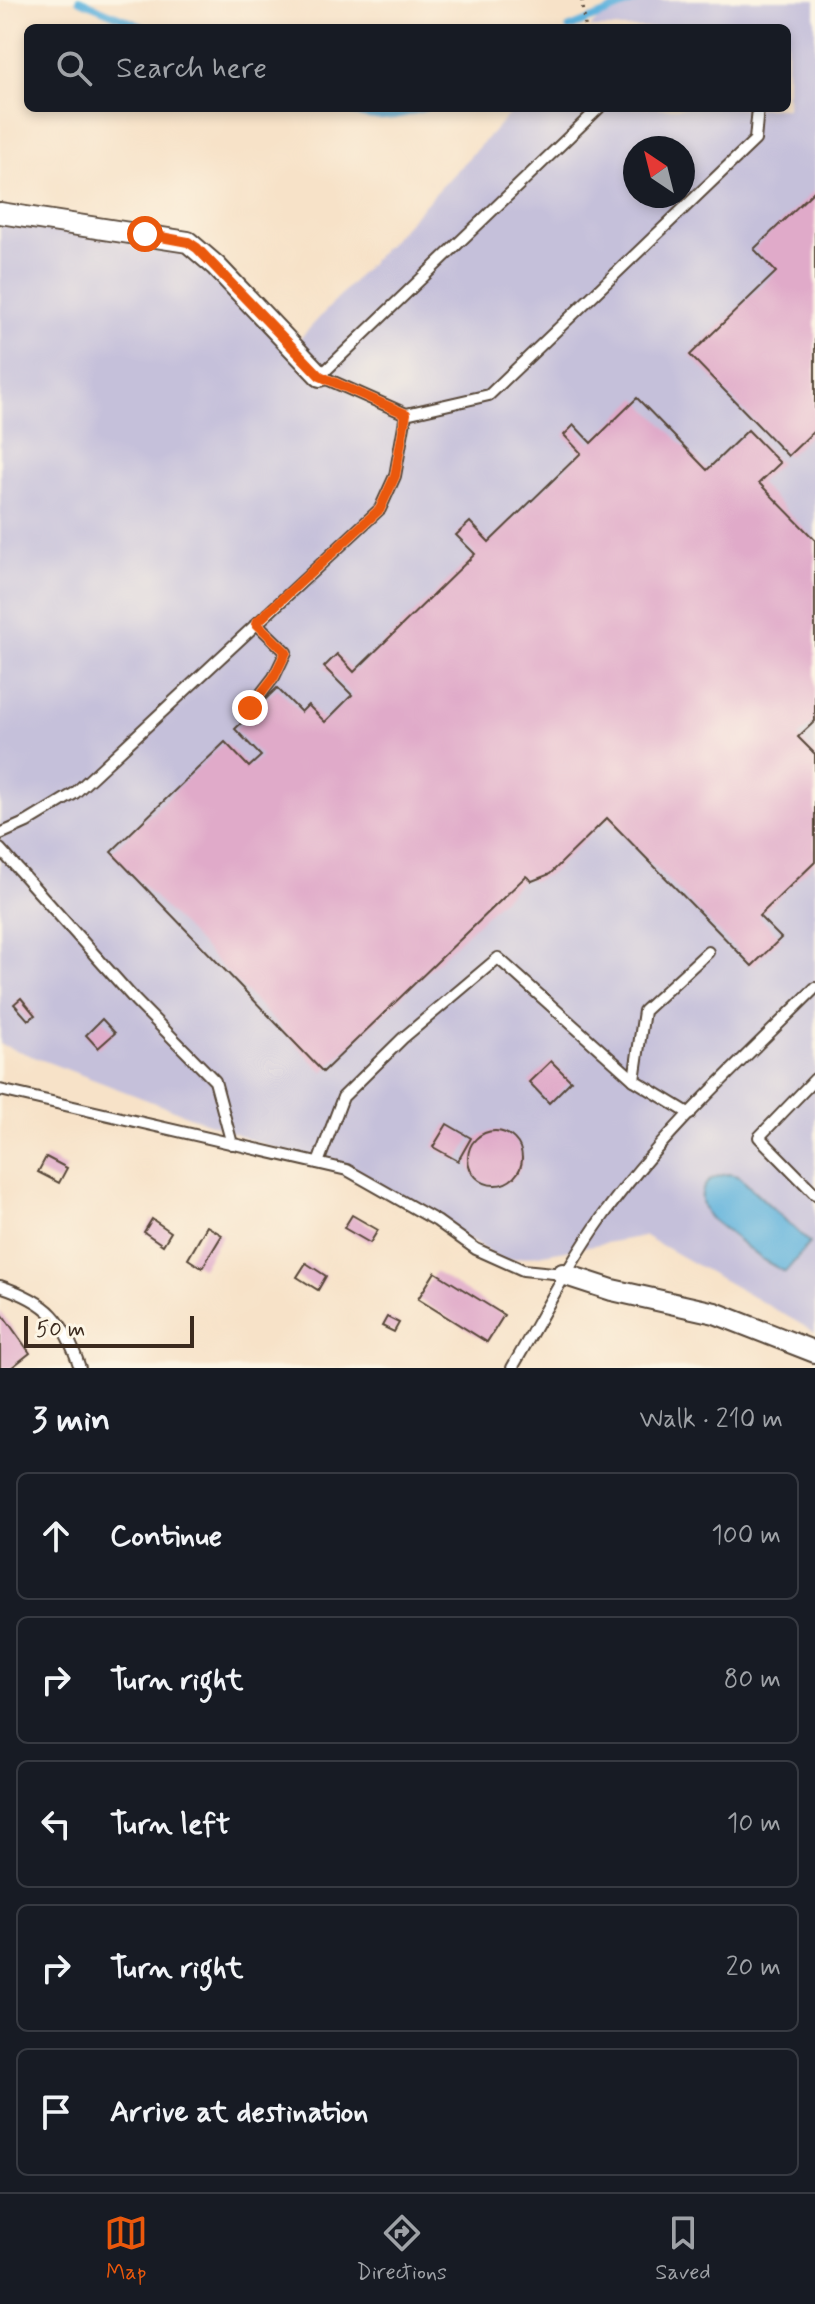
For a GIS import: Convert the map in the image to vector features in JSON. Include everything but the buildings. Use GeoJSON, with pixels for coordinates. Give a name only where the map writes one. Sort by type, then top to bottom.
{"type":"FeatureCollection","features":[{"type":"Feature","properties":{"kind":"street"},"geometry":{"type":"LineString","coordinates":[[0,213],[188,242],[216,266],[320,376]]}},
{"type":"Feature","properties":{"kind":"street"},"geometry":{"type":"LineString","coordinates":[[563,1274],[612,1290],[715,1313],[815,1352]]}},
{"type":"Feature","properties":{"kind":"lane"},"geometry":{"type":"LineString","coordinates":[[595,112],[320,376],[406,414],[489,395],[755,140],[758,112]]}},
{"type":"Feature","properties":{"kind":"lane"},"geometry":{"type":"LineString","coordinates":[[0,834],[27,822],[75,793],[380,509],[395,476],[406,414]]}},
{"type":"Feature","properties":{"kind":"lane"},"geometry":{"type":"LineString","coordinates":[[250,708],[274,677],[286,652],[256,623]]}},
{"type":"Feature","properties":{"kind":"lane"},"geometry":{"type":"LineString","coordinates":[[0,849],[136,1001],[215,1081],[232,1144]]}},
{"type":"Feature","properties":{"kind":"lane"},"geometry":{"type":"LineString","coordinates":[[634,1080],[644,1011],[708,952]]}},
{"type":"Feature","properties":{"kind":"lane"},"geometry":{"type":"LineString","coordinates":[[318,1163],[343,1097],[403,1038],[498,958],[634,1080],[690,1114]]}},
{"type":"Feature","properties":{"kind":"lane"},"geometry":{"type":"LineString","coordinates":[[512,1368],[563,1274],[604,1215],[690,1114],[815,988]]}},
{"type":"Feature","properties":{"kind":"lane"},"geometry":{"type":"LineString","coordinates":[[815,1079],[759,1137],[815,1194]]}},
{"type":"Feature","properties":{"kind":"lane"},"geometry":{"type":"LineString","coordinates":[[0,1090],[347,1170],[389,1192],[476,1249],[523,1270],[563,1274]]}},
{"type":"Feature","properties":{"kind":"lane"},"geometry":{"type":"LineString","coordinates":[[0,1286],[24,1294],[54,1314],[69,1337],[80,1368]]}},
{"type":"Feature","properties":{"kind":"path"},"geometry":{"type":"LineString","coordinates":[[582,2],[585,24]]}},
{"type":"Feature","properties":{"kind":"shaded area"},"geometry":{"type":"Polygon","coordinates":[[[616,0],[815,0],[815,1332],[645,1236],[504,1261],[389,1192],[0,1044],[0,215],[197,248],[293,346],[511,112],[791,112],[791,24],[594,24],[616,0]]]}},
{"type":"Feature","properties":{"kind":"water"},"geometry":{"type":"Polygon","coordinates":[[[729,1174],[738,1176],[810,1243],[785,1272],[763,1260],[709,1217],[704,1209],[702,1194],[707,1183],[729,1174]]]}},
{"type":"Feature","properties":{"kind":"waterway"},"geometry":{"type":"LineString","coordinates":[[79,0],[136,24]]}},
{"type":"Feature","properties":{"kind":"waterway"},"geometry":{"type":"LineString","coordinates":[[579,24],[638,0]]}},
{"type":"Feature","properties":{"kind":"waterway"},"geometry":{"type":"LineString","coordinates":[[354,112],[374,117],[411,112]]}},
{"type":"Feature","properties":{"kind":"route"},"geometry":{"type":"LineString","coordinates":[[145,234],[188,242],[197,248],[320,376],[406,414],[395,476],[380,509],[256,623],[286,652],[274,677],[250,708]]}}]}
